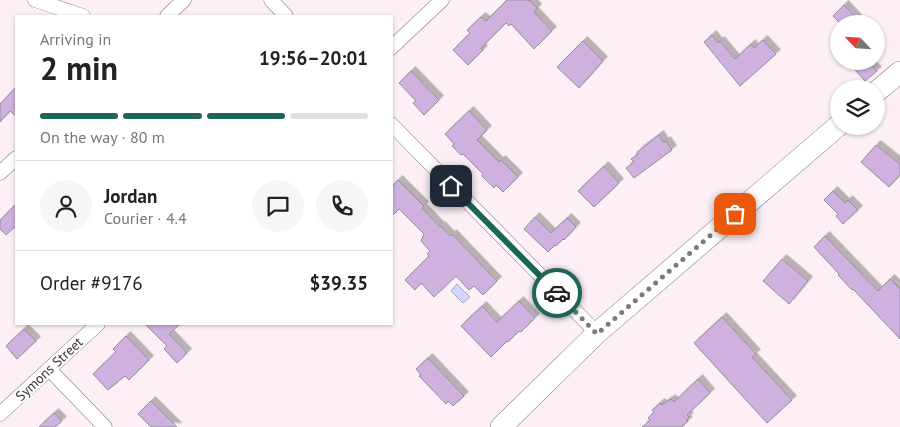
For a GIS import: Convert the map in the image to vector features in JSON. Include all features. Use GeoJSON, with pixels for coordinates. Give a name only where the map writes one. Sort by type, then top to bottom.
{"type":"FeatureCollection","features":[{"type":"Feature","properties":{"kind":"main road"},"geometry":{"type":"LineString","coordinates":[[885,84],[900,72]]}},
{"type":"Feature","properties":{"kind":"main road"},"geometry":{"type":"LineString","coordinates":[[500,427],[597,334],[830,133]]}},
{"type":"Feature","properties":{"kind":"street"},"geometry":{"type":"LineString","coordinates":[[35,0],[80,15]]}},
{"type":"Feature","properties":{"kind":"street"},"geometry":{"type":"LineString","coordinates":[[168,15],[184,0]]}},
{"type":"Feature","properties":{"kind":"street"},"geometry":{"type":"LineString","coordinates":[[271,0],[285,15]]}},
{"type":"Feature","properties":{"kind":"street"},"geometry":{"type":"LineString","coordinates":[[393,46],[442,0]]}},
{"type":"Feature","properties":{"kind":"street"},"geometry":{"type":"LineString","coordinates":[[393,126],[597,334]]}},
{"type":"Feature","properties":{"kind":"street"},"geometry":{"type":"LineString","coordinates":[[0,173],[15,159]]}},
{"type":"Feature","properties":{"kind":"street","name":"Symons Street"},"geometry":{"type":"LineString","coordinates":[[0,414],[97,325]]}},
{"type":"Feature","properties":{"kind":"street"},"geometry":{"type":"LineString","coordinates":[[49,369],[105,427]]}},
{"type":"Feature","properties":{"kind":"water"},"geometry":{"type":"Polygon","coordinates":[[[457,284],[470,297],[463,303],[451,291],[457,284]]]}},
{"type":"Feature","properties":{"kind":"building"},"geometry":{"type":"Polygon","coordinates":[[[507,0],[529,0],[537,8],[534,12],[552,31],[534,49],[511,24],[509,26],[506,23],[481,48],[483,50],[468,65],[453,50],[470,33],[467,30],[481,17],[486,21],[507,0]]]}},
{"type":"Feature","properties":{"kind":"building"},"geometry":{"type":"Polygon","coordinates":[[[844,5],[853,15],[834,15],[844,5]]]}},
{"type":"Feature","properties":{"kind":"building"},"geometry":{"type":"Polygon","coordinates":[[[712,35],[718,43],[720,41],[735,59],[751,44],[754,48],[763,40],[776,54],[740,86],[704,42],[712,35]]]}},
{"type":"Feature","properties":{"kind":"building"},"geometry":{"type":"Polygon","coordinates":[[[583,41],[603,61],[579,88],[557,67],[583,41]]]}},
{"type":"Feature","properties":{"kind":"building"},"geometry":{"type":"Polygon","coordinates":[[[855,70],[877,71],[866,80],[855,70]]]}},
{"type":"Feature","properties":{"kind":"building"},"geometry":{"type":"Polygon","coordinates":[[[411,71],[439,100],[424,115],[413,103],[416,101],[399,83],[411,71]]]}},
{"type":"Feature","properties":{"kind":"building"},"geometry":{"type":"Polygon","coordinates":[[[15,88],[15,115],[10,111],[0,122],[0,104],[15,88]]]}},
{"type":"Feature","properties":{"kind":"building"},"geometry":{"type":"Polygon","coordinates":[[[469,111],[487,130],[477,140],[499,162],[501,160],[518,177],[503,192],[496,185],[494,188],[463,154],[461,155],[452,146],[454,144],[445,134],[469,111]]]}},
{"type":"Feature","properties":{"kind":"building"},"geometry":{"type":"Polygon","coordinates":[[[659,135],[672,150],[634,178],[626,168],[634,162],[631,159],[659,135]]]}},
{"type":"Feature","properties":{"kind":"building"},"geometry":{"type":"Polygon","coordinates":[[[876,145],[900,164],[900,175],[889,187],[861,162],[876,145]]]}},
{"type":"Feature","properties":{"kind":"building"},"geometry":{"type":"Polygon","coordinates":[[[604,166],[619,183],[594,207],[578,191],[604,166]]]}},
{"type":"Feature","properties":{"kind":"building"},"geometry":{"type":"Polygon","coordinates":[[[398,180],[424,206],[422,208],[440,227],[450,236],[452,234],[497,281],[483,295],[474,286],[469,290],[456,276],[434,297],[421,283],[415,290],[405,280],[429,256],[427,254],[430,251],[421,241],[424,234],[399,209],[393,215],[393,185],[398,180]]]}},
{"type":"Feature","properties":{"kind":"building"},"geometry":{"type":"Polygon","coordinates":[[[833,191],[845,203],[848,200],[858,210],[843,224],[836,216],[838,214],[824,200],[833,191]]]}},
{"type":"Feature","properties":{"kind":"building"},"geometry":{"type":"Polygon","coordinates":[[[15,205],[15,227],[6,235],[0,229],[0,220],[15,205]]]}},
{"type":"Feature","properties":{"kind":"building"},"geometry":{"type":"Polygon","coordinates":[[[535,217],[551,233],[567,218],[576,227],[564,240],[548,252],[524,229],[535,217]]]}},
{"type":"Feature","properties":{"kind":"building"},"geometry":{"type":"Polygon","coordinates":[[[825,236],[878,291],[890,279],[900,289],[900,339],[852,290],[814,247],[825,236]]]}},
{"type":"Feature","properties":{"kind":"building"},"geometry":{"type":"Polygon","coordinates":[[[782,259],[808,281],[789,304],[763,281],[782,259]]]}},
{"type":"Feature","properties":{"kind":"building"},"geometry":{"type":"Polygon","coordinates":[[[519,301],[535,318],[491,357],[461,326],[482,306],[497,322],[519,301]]]}},
{"type":"Feature","properties":{"kind":"building"},"geometry":{"type":"Polygon","coordinates":[[[722,317],[756,354],[752,357],[792,400],[767,423],[694,343],[722,317]]]}},
{"type":"Feature","properties":{"kind":"building"},"geometry":{"type":"Polygon","coordinates":[[[146,325],[179,325],[169,334],[187,353],[177,363],[164,349],[167,346],[146,325]]]}},
{"type":"Feature","properties":{"kind":"building"},"geometry":{"type":"Polygon","coordinates":[[[24,329],[36,341],[17,359],[6,346],[24,329]]]}},
{"type":"Feature","properties":{"kind":"building"},"geometry":{"type":"Polygon","coordinates":[[[126,336],[149,360],[129,380],[125,376],[108,390],[93,374],[116,352],[113,349],[126,336]]]}},
{"type":"Feature","properties":{"kind":"building"},"geometry":{"type":"Polygon","coordinates":[[[428,358],[464,396],[453,406],[448,401],[446,404],[419,376],[421,375],[416,369],[428,358]]]}},
{"type":"Feature","properties":{"kind":"building"},"geometry":{"type":"Polygon","coordinates":[[[698,379],[710,393],[687,415],[689,417],[686,420],[688,421],[682,427],[642,427],[650,420],[648,418],[654,412],[652,410],[660,403],[662,405],[671,399],[674,402],[698,379]]]}},
{"type":"Feature","properties":{"kind":"building"},"geometry":{"type":"Polygon","coordinates":[[[151,401],[177,427],[151,427],[138,414],[151,401]]]}},
{"type":"Feature","properties":{"kind":"building"},"geometry":{"type":"Polygon","coordinates":[[[54,413],[62,421],[55,427],[39,427],[54,413]]]}},
{"type":"Feature","properties":{"kind":"way so far"},"geometry":{"type":"LineString","coordinates":[[557,293],[597,334],[735,214]]}},
{"type":"Feature","properties":{"kind":"route"},"geometry":{"type":"LineString","coordinates":[[451,186],[557,293]]}}]}
